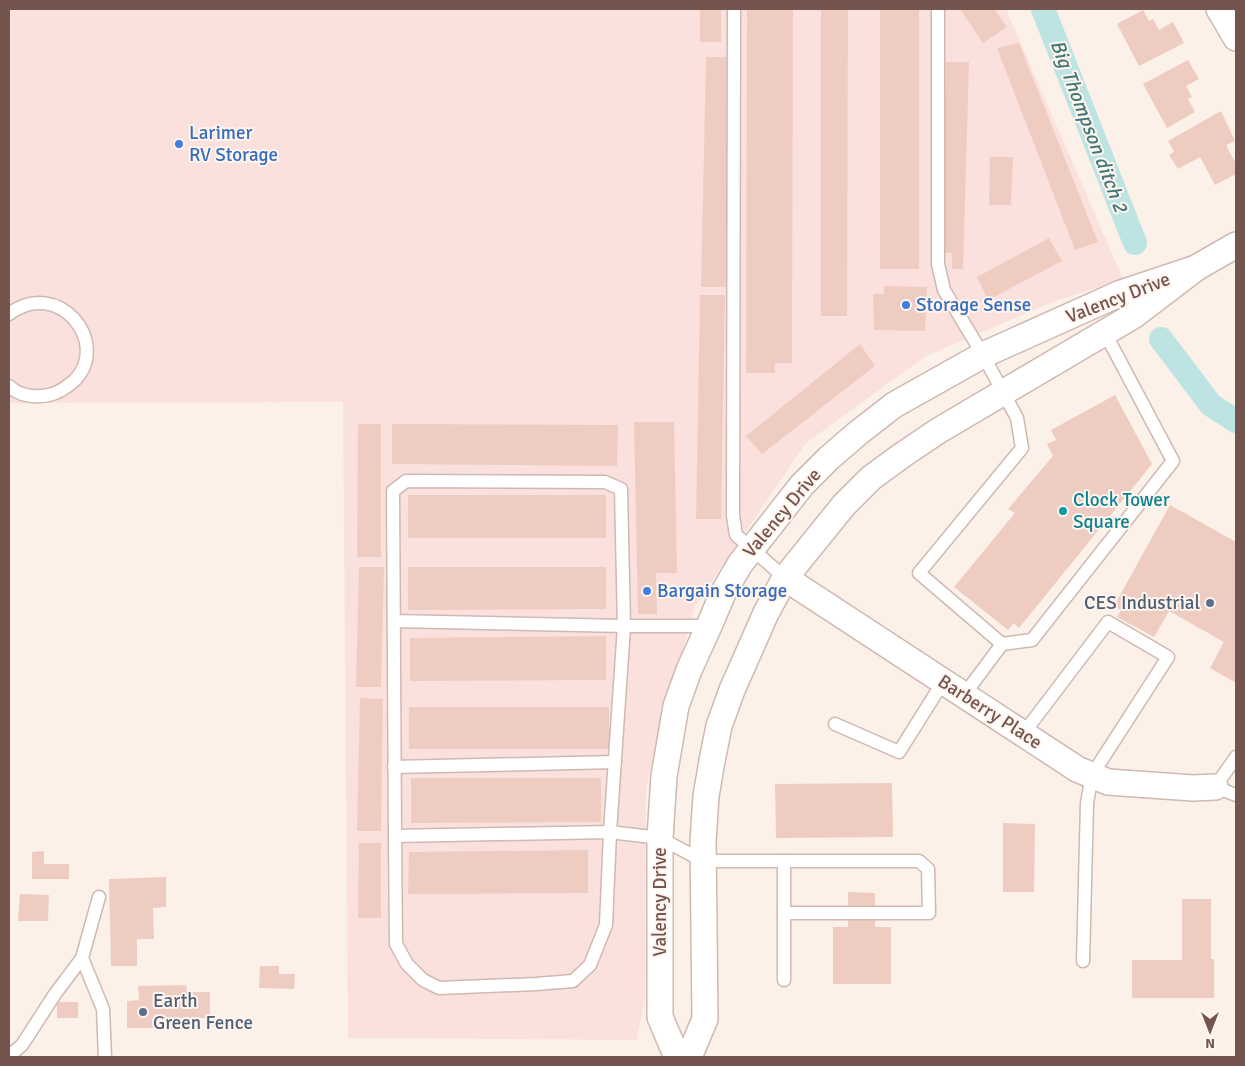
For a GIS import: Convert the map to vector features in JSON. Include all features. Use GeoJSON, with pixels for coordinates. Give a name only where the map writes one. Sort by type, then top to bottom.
{"type":"FeatureCollection","features":[{"type":"Feature","properties":{"kind":"street"},"geometry":{"type":"LineString","coordinates":[[1219,9],[1236,38]]}},
{"type":"Feature","properties":{"kind":"street","name":"Valency Drive"},"geometry":{"type":"LineString","coordinates":[[689,1057],[705,1019],[703,861],[706,796],[719,726],[751,646],[785,578],[844,505],[871,478],[938,431],[1133,316],[1196,268],[1236,245]]}},
{"type":"Feature","properties":{"kind":"street","name":"Valency Drive"},"geometry":{"type":"LineString","coordinates":[[678,1057],[660,1017],[660,838],[664,776],[676,706],[689,670],[724,593],[740,564],[802,485],[858,432],[894,405],[983,354],[1121,293],[1196,268]]}},
{"type":"Feature","properties":{"kind":"street","name":"Barberry Place"},"geometry":{"type":"LineString","coordinates":[[785,578],[1077,769],[1108,782],[1226,791]]}},
{"type":"Feature","properties":{"kind":"lane"},"geometry":{"type":"LineString","coordinates":[[734,9],[733,516],[736,535],[785,578]]}},
{"type":"Feature","properties":{"kind":"lane"},"geometry":{"type":"LineString","coordinates":[[938,9],[938,264],[944,290],[983,354],[1017,418],[1022,448],[919,573],[1002,644]]}},
{"type":"Feature","properties":{"kind":"lane"},"geometry":{"type":"LineString","coordinates":[[9,314],[17,308],[32,303],[48,304],[64,310],[76,320],[83,333],[86,348],[84,363],[78,376],[68,387],[54,394],[40,397],[25,395],[9,386]]}},
{"type":"Feature","properties":{"kind":"lane"},"geometry":{"type":"LineString","coordinates":[[964,695],[1002,644],[1032,640],[1173,461],[1105,333]]}},
{"type":"Feature","properties":{"kind":"lane"},"geometry":{"type":"LineString","coordinates":[[406,481],[605,482],[621,489],[624,626],[610,832],[606,925],[590,965],[573,981],[439,988],[423,980],[407,964],[396,944],[393,491],[406,481]]}},
{"type":"Feature","properties":{"kind":"lane"},"geometry":{"type":"LineString","coordinates":[[394,621],[709,626]]}},
{"type":"Feature","properties":{"kind":"lane"},"geometry":{"type":"LineString","coordinates":[[1023,734],[1108,622],[1168,657],[1092,775],[1087,803],[1083,961]]}},
{"type":"Feature","properties":{"kind":"lane"},"geometry":{"type":"LineString","coordinates":[[834,724],[899,752],[943,682]]}},
{"type":"Feature","properties":{"kind":"lane"},"geometry":{"type":"LineString","coordinates":[[1226,791],[1236,757]]}},
{"type":"Feature","properties":{"kind":"lane"},"geometry":{"type":"LineString","coordinates":[[394,767],[615,762]]}},
{"type":"Feature","properties":{"kind":"lane"},"geometry":{"type":"LineString","coordinates":[[394,836],[610,832],[660,838],[703,861],[920,861],[928,869],[929,913],[784,913]]}},
{"type":"Feature","properties":{"kind":"lane"},"geometry":{"type":"LineString","coordinates":[[784,861],[784,980]]}},
{"type":"Feature","properties":{"kind":"lane"},"geometry":{"type":"LineString","coordinates":[[9,1056],[22,1045],[54,994],[82,958],[99,897]]}},
{"type":"Feature","properties":{"kind":"lane"},"geometry":{"type":"LineString","coordinates":[[82,958],[103,1009],[105,1057]]}},
{"type":"Feature","properties":{"kind":"shaded area"},"geometry":{"type":"Polygon","coordinates":[[[9,9],[1006,9],[1123,279],[1050,303],[926,356],[806,443],[695,606],[646,787],[645,998],[637,1040],[348,1038],[343,402],[9,403],[9,9]]]}},
{"type":"Feature","properties":{"kind":"building"},"geometry":{"type":"Polygon","coordinates":[[[700,9],[721,9],[721,42],[700,42],[700,9]]]}},
{"type":"Feature","properties":{"kind":"building"},"geometry":{"type":"Polygon","coordinates":[[[747,9],[793,9],[792,363],[775,363],[775,373],[746,373],[747,9]]]}},
{"type":"Feature","properties":{"kind":"building"},"geometry":{"type":"Polygon","coordinates":[[[821,9],[848,9],[847,316],[821,316],[821,9]]]}},
{"type":"Feature","properties":{"kind":"building"},"geometry":{"type":"Polygon","coordinates":[[[880,9],[919,9],[919,269],[880,269],[880,9]]]}},
{"type":"Feature","properties":{"kind":"building"},"geometry":{"type":"Polygon","coordinates":[[[960,9],[994,9],[1007,27],[983,43],[960,9]]]}},
{"type":"Feature","properties":{"kind":"building"},"geometry":{"type":"Polygon","coordinates":[[[1143,10],[1149,21],[1153,19],[1159,30],[1173,22],[1184,43],[1139,66],[1117,24],[1143,10]]]}},
{"type":"Feature","properties":{"kind":"building"},"geometry":{"type":"Polygon","coordinates":[[[1019,43],[1098,242],[1075,250],[997,48],[1019,43]]]}},
{"type":"Feature","properties":{"kind":"building"},"geometry":{"type":"Polygon","coordinates":[[[706,57],[730,57],[726,287],[701,287],[706,57]]]}},
{"type":"Feature","properties":{"kind":"building"},"geometry":{"type":"Polygon","coordinates":[[[1188,60],[1199,79],[1186,86],[1192,97],[1188,99],[1195,112],[1167,128],[1143,84],[1188,60]]]}},
{"type":"Feature","properties":{"kind":"building"},"geometry":{"type":"Polygon","coordinates":[[[946,62],[969,62],[963,269],[952,269],[952,253],[941,253],[946,62]]]}},
{"type":"Feature","properties":{"kind":"building"},"geometry":{"type":"Polygon","coordinates":[[[1221,111],[1235,141],[1226,145],[1236,164],[1236,174],[1215,185],[1200,157],[1178,169],[1169,155],[1174,152],[1168,141],[1221,111]]]}},
{"type":"Feature","properties":{"kind":"building"},"geometry":{"type":"Polygon","coordinates":[[[990,157],[1013,157],[1011,205],[989,205],[990,157]]]}},
{"type":"Feature","properties":{"kind":"building"},"geometry":{"type":"Polygon","coordinates":[[[1049,238],[1062,261],[988,300],[977,277],[1049,238]]]}},
{"type":"Feature","properties":{"kind":"building"},"geometry":{"type":"Polygon","coordinates":[[[884,286],[927,287],[925,331],[874,330],[873,294],[884,294],[884,286]]]}},
{"type":"Feature","properties":{"kind":"building"},"geometry":{"type":"Polygon","coordinates":[[[700,295],[725,295],[721,519],[696,519],[700,295]]]}},
{"type":"Feature","properties":{"kind":"building"},"geometry":{"type":"Polygon","coordinates":[[[860,344],[875,366],[762,454],[746,436],[860,344]]]}},
{"type":"Feature","properties":{"kind":"building","name":"Clock Tower Square"},"geometry":{"type":"Polygon","coordinates":[[[1115,395],[1152,464],[1019,628],[1014,623],[1008,630],[954,587],[1015,513],[1008,509],[1053,456],[1047,444],[1056,440],[1051,430],[1115,395]]]}},
{"type":"Feature","properties":{"kind":"building"},"geometry":{"type":"Polygon","coordinates":[[[634,422],[674,422],[677,573],[656,573],[657,614],[638,614],[634,422]]]}},
{"type":"Feature","properties":{"kind":"building"},"geometry":{"type":"Polygon","coordinates":[[[358,424],[381,424],[381,557],[357,557],[358,424]]]}},
{"type":"Feature","properties":{"kind":"building"},"geometry":{"type":"Polygon","coordinates":[[[392,424],[618,425],[617,466],[392,464],[392,424]]]}},
{"type":"Feature","properties":{"kind":"building"},"geometry":{"type":"Polygon","coordinates":[[[408,495],[606,495],[606,538],[408,538],[408,495]]]}},
{"type":"Feature","properties":{"kind":"building"},"geometry":{"type":"Polygon","coordinates":[[[1170,505],[1236,542],[1236,683],[1210,668],[1224,642],[1169,611],[1154,637],[1117,617],[1121,610],[1114,606],[1170,505]]]}},
{"type":"Feature","properties":{"kind":"building"},"geometry":{"type":"Polygon","coordinates":[[[359,567],[384,567],[381,687],[356,687],[359,567]]]}},
{"type":"Feature","properties":{"kind":"building"},"geometry":{"type":"Polygon","coordinates":[[[408,567],[606,567],[606,609],[408,610],[408,567]]]}},
{"type":"Feature","properties":{"kind":"building"},"geometry":{"type":"Polygon","coordinates":[[[606,636],[606,680],[410,681],[410,638],[606,636]]]}},
{"type":"Feature","properties":{"kind":"building"},"geometry":{"type":"Polygon","coordinates":[[[360,698],[383,699],[381,831],[357,831],[360,698]]]}},
{"type":"Feature","properties":{"kind":"building"},"geometry":{"type":"Polygon","coordinates":[[[409,707],[609,707],[609,749],[409,749],[409,707]]]}},
{"type":"Feature","properties":{"kind":"building"},"geometry":{"type":"Polygon","coordinates":[[[411,778],[601,778],[601,822],[411,823],[411,778]]]}},
{"type":"Feature","properties":{"kind":"building"},"geometry":{"type":"Polygon","coordinates":[[[892,783],[893,837],[776,838],[775,784],[892,783]]]}},
{"type":"Feature","properties":{"kind":"building"},"geometry":{"type":"Polygon","coordinates":[[[1003,823],[1035,824],[1034,892],[1003,892],[1003,823]]]}},
{"type":"Feature","properties":{"kind":"building"},"geometry":{"type":"Polygon","coordinates":[[[359,843],[381,843],[381,918],[358,918],[359,843]]]}},
{"type":"Feature","properties":{"kind":"building"},"geometry":{"type":"Polygon","coordinates":[[[588,850],[588,893],[408,894],[409,852],[588,850]]]}},
{"type":"Feature","properties":{"kind":"building"},"geometry":{"type":"Polygon","coordinates":[[[44,851],[44,864],[69,864],[69,879],[32,879],[32,852],[44,851]]]}},
{"type":"Feature","properties":{"kind":"building"},"geometry":{"type":"Polygon","coordinates":[[[166,877],[166,907],[153,908],[154,939],[137,939],[137,966],[111,966],[109,879],[166,877]]]}},
{"type":"Feature","properties":{"kind":"building"},"geometry":{"type":"Polygon","coordinates":[[[848,892],[875,893],[875,927],[891,927],[891,984],[833,984],[833,927],[848,927],[848,892]]]}},
{"type":"Feature","properties":{"kind":"building"},"geometry":{"type":"Polygon","coordinates":[[[20,894],[49,895],[48,921],[18,921],[20,894]]]}},
{"type":"Feature","properties":{"kind":"building"},"geometry":{"type":"Polygon","coordinates":[[[1182,899],[1211,899],[1211,959],[1214,959],[1214,998],[1132,998],[1132,960],[1182,960],[1182,899]]]}},
{"type":"Feature","properties":{"kind":"building"},"geometry":{"type":"Polygon","coordinates":[[[260,966],[279,966],[279,974],[295,974],[294,989],[259,988],[260,966]]]}},
{"type":"Feature","properties":{"kind":"building"},"geometry":{"type":"Polygon","coordinates":[[[186,985],[187,992],[210,992],[210,1018],[162,1018],[162,1028],[127,1028],[127,1001],[139,1000],[138,986],[186,985]]]}},
{"type":"Feature","properties":{"kind":"building"},"geometry":{"type":"Polygon","coordinates":[[[57,1002],[78,1002],[78,1018],[57,1018],[57,1002]]]}},
{"type":"Feature","properties":{"kind":"waterway","name":"Big Thompson ditch 2"},"geometry":{"type":"LineString","coordinates":[[1043,9],[1135,243]]}},
{"type":"Feature","properties":{"kind":"waterway","name":"Big Thompson ditch 2"},"geometry":{"type":"LineString","coordinates":[[1161,339],[1211,405],[1236,421]]}},
{"type":"Feature","properties":{"kind":"place","name":"Larimer RV Storage"},"geometry":{"type":"Point","coordinates":[179,144]}},
{"type":"Feature","properties":{"kind":"place","name":"Storage Sense"},"geometry":{"type":"Point","coordinates":[906,305]}},
{"type":"Feature","properties":{"kind":"place","name":"Clock Tower Square"},"geometry":{"type":"Point","coordinates":[1063,511]}},
{"type":"Feature","properties":{"kind":"place","name":"Bargain Storage"},"geometry":{"type":"Point","coordinates":[647,591]}},
{"type":"Feature","properties":{"kind":"place","name":"CES Industrial"},"geometry":{"type":"Point","coordinates":[1210,603]}},
{"type":"Feature","properties":{"kind":"place","name":"Earth Green Fence"},"geometry":{"type":"Point","coordinates":[143,1012]}}]}
